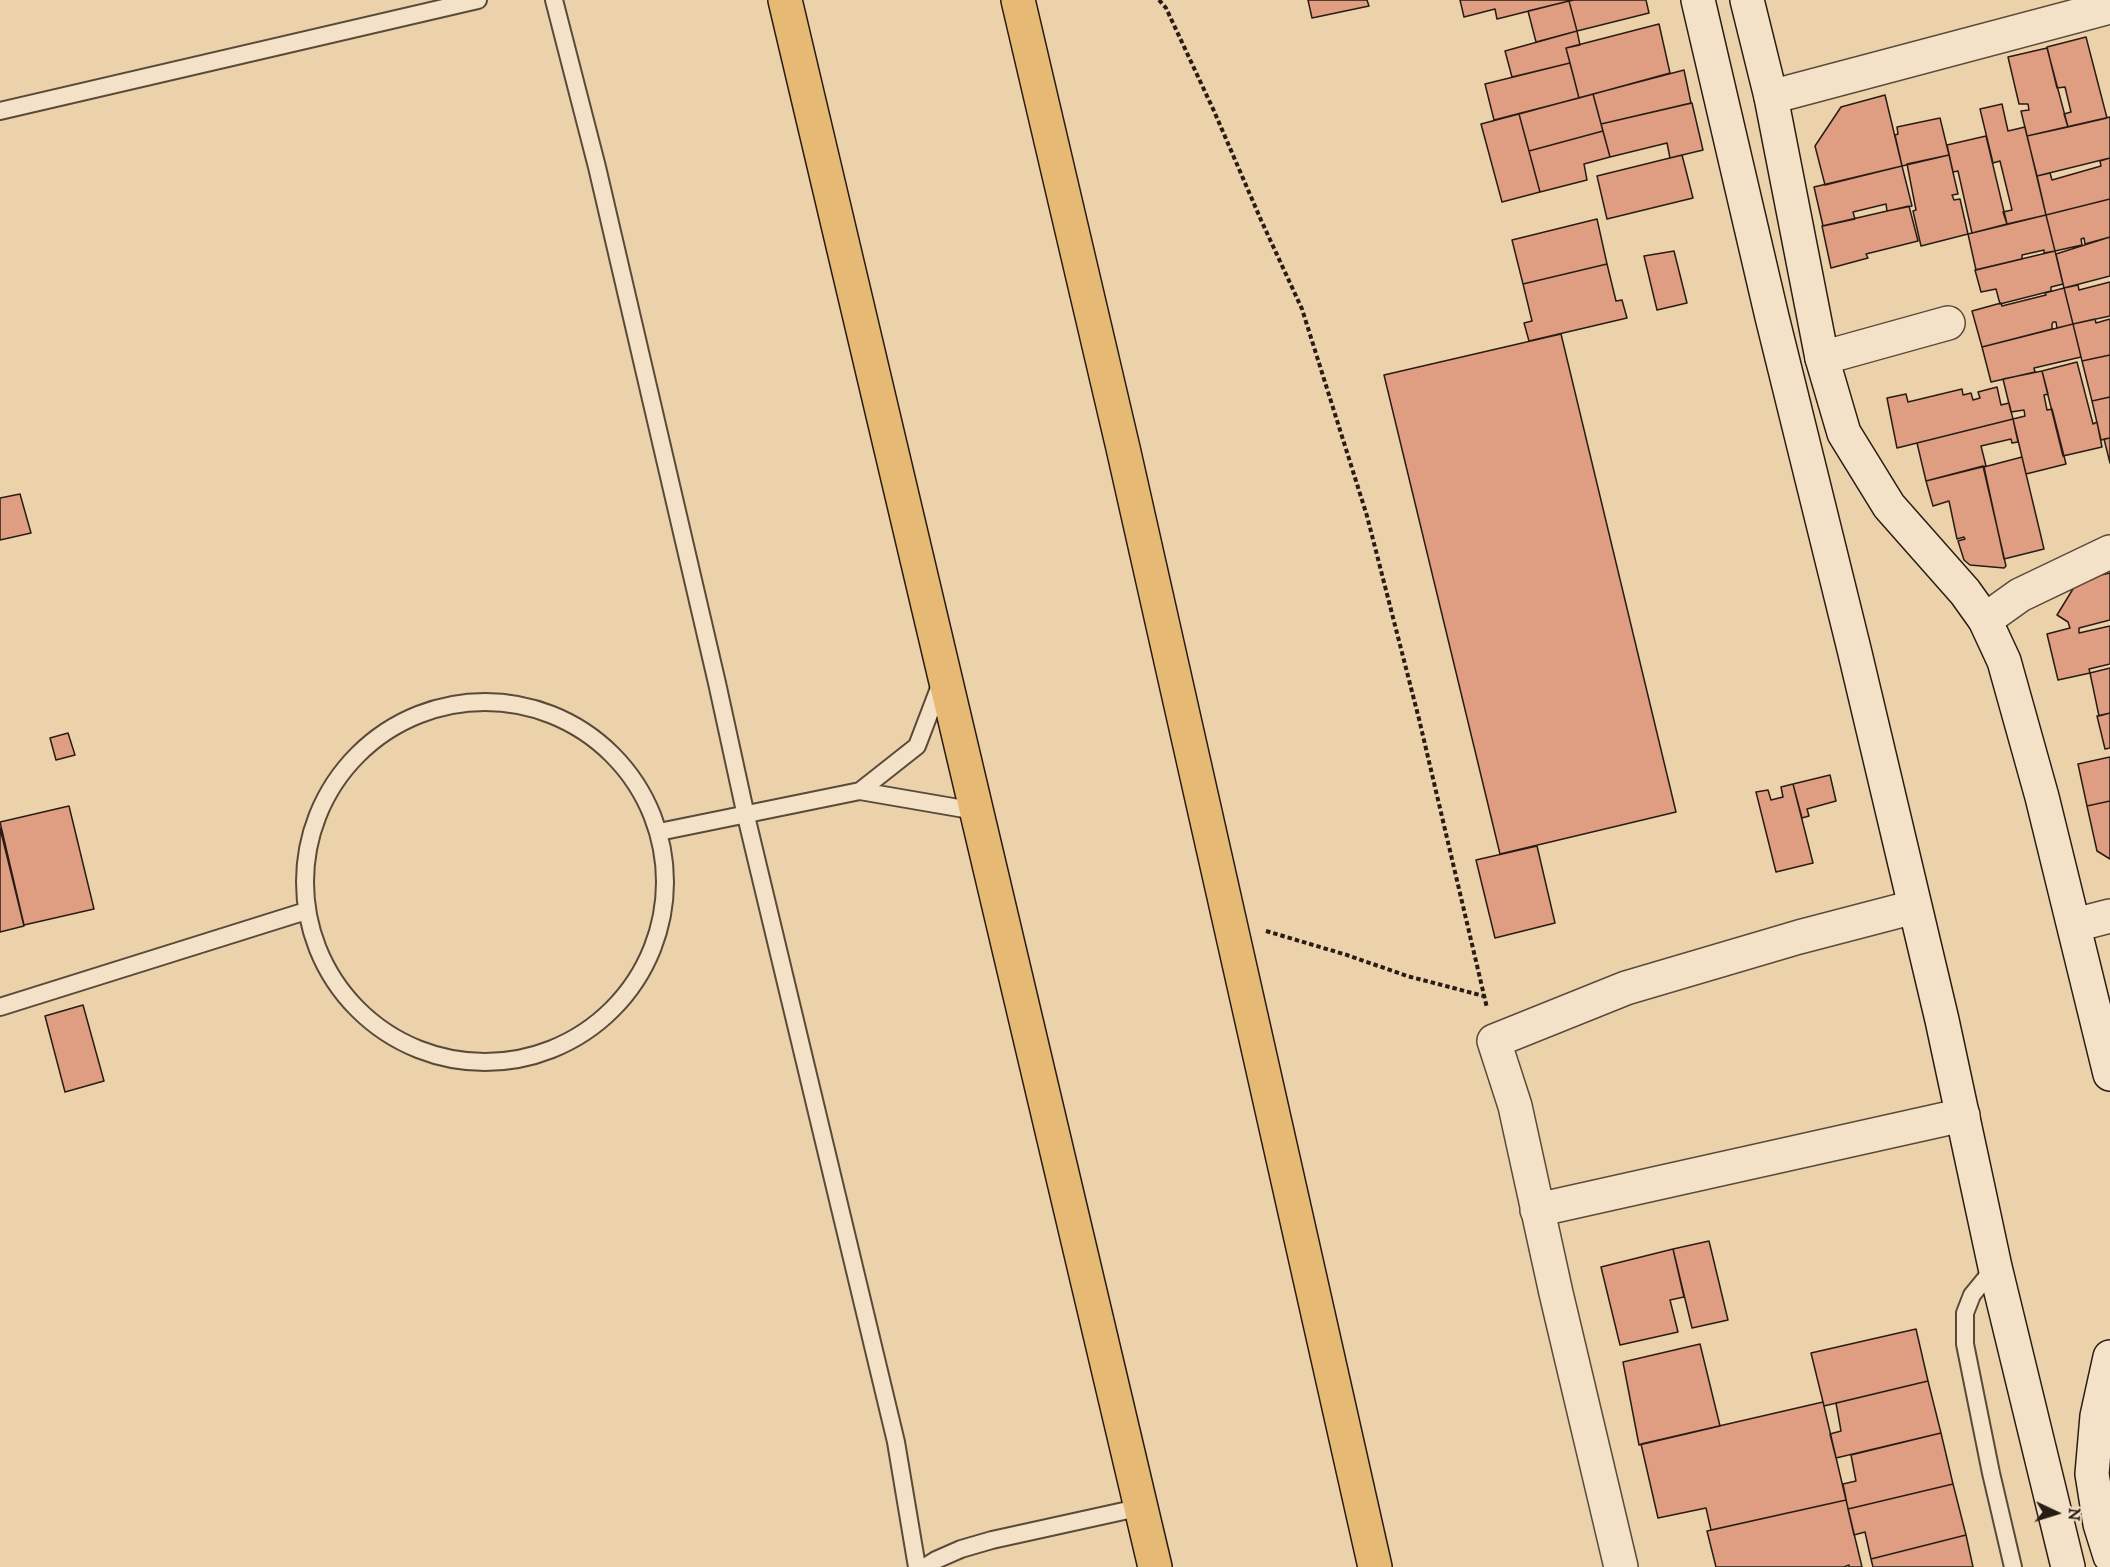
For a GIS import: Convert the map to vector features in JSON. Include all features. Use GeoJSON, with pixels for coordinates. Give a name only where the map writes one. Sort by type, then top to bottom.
{"type":"FeatureCollection","features":[{"type":"Feature","properties":{"kind":"highway"},"geometry":{"type":"LineString","coordinates":[[785,0],[1155,1567]]}},
{"type":"Feature","properties":{"kind":"highway"},"geometry":{"type":"LineString","coordinates":[[1018,0],[1123,448],[1375,1567]]}},
{"type":"Feature","properties":{"kind":"street"},"geometry":{"type":"LineString","coordinates":[[1698,0],[1772,317],[1854,649],[1963,1115],[1995,1267],[2068,1567]]}},
{"type":"Feature","properties":{"kind":"street"},"geometry":{"type":"LineString","coordinates":[[1747,0],[1771,97],[1822,358],[1844,433],[1889,506],[1965,592],[1985,620],[2004,661],[2075,925],[2110,1074]]}},
{"type":"Feature","properties":{"kind":"street"},"geometry":{"type":"LineString","coordinates":[[1771,97],[2110,7]]}},
{"type":"Feature","properties":{"kind":"street"},"geometry":{"type":"LineString","coordinates":[[1822,358],[1947,323]]}},
{"type":"Feature","properties":{"kind":"street"},"geometry":{"type":"LineString","coordinates":[[1985,620],[2020,595],[2110,552]]}},
{"type":"Feature","properties":{"kind":"street"},"geometry":{"type":"LineString","coordinates":[[1621,1567],[1515,1106],[1494,1041],[1626,988],[1799,937],[1914,907]]}},
{"type":"Feature","properties":{"kind":"street"},"geometry":{"type":"LineString","coordinates":[[2075,925],[2110,916]]}},
{"type":"Feature","properties":{"kind":"street"},"geometry":{"type":"LineString","coordinates":[[1538,1209],[1963,1115]]}},
{"type":"Feature","properties":{"kind":"street"},"geometry":{"type":"LineString","coordinates":[[2110,1357],[2103,1415],[2092,1474],[2100,1524],[2110,1556]]}},
{"type":"Feature","properties":{"kind":"lane"},"geometry":{"type":"LineString","coordinates":[[0,111],[478,0]]}},
{"type":"Feature","properties":{"kind":"lane"},"geometry":{"type":"LineString","coordinates":[[554,0],[597,167],[746,816],[896,1442],[917,1567]]}},
{"type":"Feature","properties":{"kind":"lane"},"geometry":{"type":"LineString","coordinates":[[860,791],[917,746],[945,675]]}},
{"type":"Feature","properties":{"kind":"lane"},"geometry":{"type":"LineString","coordinates":[[476,699],[536,706],[591,733],[634,777],[659,832],[666,891],[654,948],[624,999],[579,1038],[525,1060],[466,1063],[409,1048],[360,1014],[324,968],[306,912],[307,850],[327,793],[365,745],[417,712],[476,699]]}},
{"type":"Feature","properties":{"kind":"lane"},"geometry":{"type":"LineString","coordinates":[[659,832],[860,791],[976,812]]}},
{"type":"Feature","properties":{"kind":"lane"},"geometry":{"type":"LineString","coordinates":[[0,1007],[306,912]]}},
{"type":"Feature","properties":{"kind":"lane"},"geometry":{"type":"LineString","coordinates":[[1995,1267],[1972,1295],[1965,1313],[1965,1344],[2013,1567]]}},
{"type":"Feature","properties":{"kind":"lane"},"geometry":{"type":"LineString","coordinates":[[925,1567],[961,1549],[982,1543],[1142,1507]]}},
{"type":"Feature","properties":{"kind":"path"},"geometry":{"type":"LineString","coordinates":[[1159,0],[1166,8],[1214,111],[1302,309],[1370,527],[1419,719],[1494,1041]]}},
{"type":"Feature","properties":{"kind":"path"},"geometry":{"type":"LineString","coordinates":[[1228,920],[1347,955],[1407,976],[1484,996]]}},
{"type":"Feature","properties":{"kind":"building"},"geometry":{"type":"Polygon","coordinates":[[[1308,0],[1367,0],[1369,6],[1312,18],[1308,0]]]}},
{"type":"Feature","properties":{"kind":"building"},"geometry":{"type":"Polygon","coordinates":[[[1460,0],[1569,1],[1497,19],[1495,9],[1464,17],[1460,0]]]}},
{"type":"Feature","properties":{"kind":"building"},"geometry":{"type":"Polygon","coordinates":[[[1646,0],[1649,13],[1577,31],[1569,1],[1646,0]]]}},
{"type":"Feature","properties":{"kind":"building"},"geometry":{"type":"Polygon","coordinates":[[[1569,1],[1577,31],[1536,42],[1528,11],[1569,1]]]}},
{"type":"Feature","properties":{"kind":"building"},"geometry":{"type":"Polygon","coordinates":[[[1659,24],[1670,73],[1579,98],[1566,48],[1659,24]]]}},
{"type":"Feature","properties":{"kind":"building"},"geometry":{"type":"Polygon","coordinates":[[[1577,31],[1580,45],[1566,48],[1570,63],[1512,77],[1505,51],[1577,31]]]}},
{"type":"Feature","properties":{"kind":"building"},"geometry":{"type":"Polygon","coordinates":[[[2086,37],[2107,118],[2068,127],[2064,114],[2071,112],[2065,87],[2057,88],[2047,47],[2086,37]]]}},
{"type":"Feature","properties":{"kind":"building"},"geometry":{"type":"Polygon","coordinates":[[[2047,48],[2068,127],[2027,136],[2021,111],[2029,110],[2028,104],[2019,104],[2008,57],[2047,48]]]}},
{"type":"Feature","properties":{"kind":"building"},"geometry":{"type":"Polygon","coordinates":[[[1570,63],[1579,98],[1494,120],[1485,84],[1570,63]]]}},
{"type":"Feature","properties":{"kind":"building"},"geometry":{"type":"Polygon","coordinates":[[[1684,70],[1691,103],[1601,124],[1593,94],[1684,70]]]}},
{"type":"Feature","properties":{"kind":"building"},"geometry":{"type":"Polygon","coordinates":[[[1593,94],[1603,131],[1529,151],[1519,114],[1593,94]]]}},
{"type":"Feature","properties":{"kind":"building"},"geometry":{"type":"Polygon","coordinates":[[[1885,95],[1902,166],[1825,185],[1815,146],[1841,107],[1885,95]]]}},
{"type":"Feature","properties":{"kind":"building"},"geometry":{"type":"Polygon","coordinates":[[[1692,103],[1703,150],[1670,158],[1667,143],[1610,157],[1601,124],[1692,103]]]}},
{"type":"Feature","properties":{"kind":"building"},"geometry":{"type":"Polygon","coordinates":[[[2002,104],[2008,131],[2025,127],[2046,215],[2007,224],[2003,212],[2012,210],[2000,161],[1993,163],[1980,109],[2002,104]]]}},
{"type":"Feature","properties":{"kind":"building"},"geometry":{"type":"Polygon","coordinates":[[[1519,114],[1540,192],[1502,202],[1481,124],[1519,114]]]}},
{"type":"Feature","properties":{"kind":"building"},"geometry":{"type":"Polygon","coordinates":[[[2110,117],[2110,158],[2037,176],[2027,136],[2110,117]]]}},
{"type":"Feature","properties":{"kind":"building"},"geometry":{"type":"Polygon","coordinates":[[[1940,118],[1949,155],[1902,166],[1895,135],[1898,134],[1897,127],[1940,118]]]}},
{"type":"Feature","properties":{"kind":"building"},"geometry":{"type":"Polygon","coordinates":[[[1603,131],[1610,157],[1584,164],[1587,180],[1540,192],[1529,151],[1603,131]]]}},
{"type":"Feature","properties":{"kind":"building"},"geometry":{"type":"Polygon","coordinates":[[[1986,136],[2007,224],[1972,233],[1958,171],[1953,172],[1947,145],[1986,136]]]}},
{"type":"Feature","properties":{"kind":"building"},"geometry":{"type":"Polygon","coordinates":[[[1682,155],[1693,198],[1607,219],[1597,176],[1682,155]]]}},
{"type":"Feature","properties":{"kind":"building"},"geometry":{"type":"Polygon","coordinates":[[[1949,155],[1958,194],[1952,195],[1954,200],[1960,199],[1968,234],[1921,246],[1913,211],[1916,210],[1907,164],[1949,155]]]}},
{"type":"Feature","properties":{"kind":"building"},"geometry":{"type":"Polygon","coordinates":[[[2110,158],[2110,199],[2046,215],[2037,176],[2050,173],[2052,180],[2101,166],[2100,161],[2110,158]]]}},
{"type":"Feature","properties":{"kind":"building"},"geometry":{"type":"Polygon","coordinates":[[[1902,166],[1912,206],[1887,211],[1886,204],[1853,212],[1855,219],[1823,226],[1814,187],[1902,166]]]}},
{"type":"Feature","properties":{"kind":"building"},"geometry":{"type":"Polygon","coordinates":[[[2110,199],[2110,237],[2085,244],[2084,238],[2081,239],[2082,245],[2055,251],[2046,215],[2110,199]]]}},
{"type":"Feature","properties":{"kind":"building"},"geometry":{"type":"Polygon","coordinates":[[[1909,206],[1918,241],[1866,254],[1868,258],[1831,268],[1822,226],[1909,206]]]}},
{"type":"Feature","properties":{"kind":"building"},"geometry":{"type":"Polygon","coordinates":[[[2046,215],[2055,251],[2044,253],[2044,250],[2022,255],[2022,259],[1976,270],[1968,234],[2046,215]]]}},
{"type":"Feature","properties":{"kind":"building"},"geometry":{"type":"Polygon","coordinates":[[[1597,219],[1607,264],[1523,284],[1512,240],[1597,219]]]}},
{"type":"Feature","properties":{"kind":"building"},"geometry":{"type":"Polygon","coordinates":[[[2110,237],[2110,276],[2064,288],[2056,254],[2110,237]]]}},
{"type":"Feature","properties":{"kind":"building"},"geometry":{"type":"Polygon","coordinates":[[[1674,251],[1687,303],[1657,310],[1644,256],[1674,251]]]}},
{"type":"Feature","properties":{"kind":"building"},"geometry":{"type":"Polygon","coordinates":[[[2055,251],[2063,284],[2051,287],[2051,291],[2000,304],[1996,289],[1981,292],[1975,270],[2055,251]]]}},
{"type":"Feature","properties":{"kind":"building"},"geometry":{"type":"Polygon","coordinates":[[[1607,264],[1616,301],[1622,300],[1627,318],[1529,341],[1524,323],[1532,321],[1523,284],[1607,264]]]}},
{"type":"Feature","properties":{"kind":"building"},"geometry":{"type":"Polygon","coordinates":[[[2110,282],[2110,316],[2073,324],[2064,288],[2078,285],[2079,290],[2110,282]]]}},
{"type":"Feature","properties":{"kind":"building"},"geometry":{"type":"Polygon","coordinates":[[[2064,288],[2073,324],[2057,328],[2056,322],[2053,322],[2052,329],[1982,347],[1972,311],[2046,295],[2045,293],[2064,288]]]}},
{"type":"Feature","properties":{"kind":"building"},"geometry":{"type":"Polygon","coordinates":[[[2095,319],[2096,323],[2110,319],[2110,355],[2082,361],[2073,324],[2095,319]]]}},
{"type":"Feature","properties":{"kind":"building"},"geometry":{"type":"Polygon","coordinates":[[[2073,324],[2081,357],[2034,368],[2035,372],[1991,382],[1982,347],[2073,324]]]}},
{"type":"Feature","properties":{"kind":"building"},"geometry":{"type":"Polygon","coordinates":[[[1561,334],[1676,812],[1500,854],[1384,375],[1561,334]]]}},
{"type":"Feature","properties":{"kind":"building"},"geometry":{"type":"Polygon","coordinates":[[[2110,355],[2110,397],[2092,401],[2082,361],[2110,355]]]}},
{"type":"Feature","properties":{"kind":"building"},"geometry":{"type":"Polygon","coordinates":[[[2077,362],[2093,424],[2097,422],[2102,447],[2063,456],[2042,371],[2077,362]]]}},
{"type":"Feature","properties":{"kind":"building"},"geometry":{"type":"Polygon","coordinates":[[[2042,371],[2048,394],[2044,395],[2047,410],[2052,409],[2066,464],[2026,474],[2013,419],[2025,416],[2024,410],[2011,412],[2003,379],[2042,371]]]}},
{"type":"Feature","properties":{"kind":"building"},"geometry":{"type":"Polygon","coordinates":[[[1997,387],[2001,405],[2009,403],[2013,419],[1897,448],[1887,398],[1906,394],[1908,402],[1962,389],[1963,395],[1971,393],[1973,400],[1980,398],[1978,392],[1997,387]]]}},
{"type":"Feature","properties":{"kind":"building"},"geometry":{"type":"Polygon","coordinates":[[[2110,397],[2110,438],[2101,440],[2092,401],[2110,397]]]}},
{"type":"Feature","properties":{"kind":"building"},"geometry":{"type":"Polygon","coordinates":[[[2013,419],[2018,442],[2012,443],[2011,439],[1981,446],[1986,466],[1926,481],[1917,443],[2013,419]]]}},
{"type":"Feature","properties":{"kind":"building"},"geometry":{"type":"Polygon","coordinates":[[[2110,438],[2110,463],[2104,439],[2110,438]]]}},
{"type":"Feature","properties":{"kind":"building"},"geometry":{"type":"Polygon","coordinates":[[[2022,457],[2044,549],[2004,559],[1984,467],[2022,457]]]}},
{"type":"Feature","properties":{"kind":"building"},"geometry":{"type":"Polygon","coordinates":[[[1983,466],[2006,566],[2004,568],[1970,565],[1964,560],[1958,541],[1965,539],[1964,537],[1957,539],[1949,501],[1933,506],[1926,481],[1983,466]]]}},
{"type":"Feature","properties":{"kind":"building"},"geometry":{"type":"Polygon","coordinates":[[[20,494],[31,533],[0,540],[0,498],[20,494]]]}},
{"type":"Feature","properties":{"kind":"building"},"geometry":{"type":"Polygon","coordinates":[[[2110,573],[2110,620],[2079,628],[2079,633],[2110,626],[2110,664],[2089,669],[2090,673],[2058,680],[2047,634],[2070,628],[2068,622],[2057,615],[2076,584],[2088,578],[2110,573]]]}},
{"type":"Feature","properties":{"kind":"building"},"geometry":{"type":"Polygon","coordinates":[[[2110,668],[2110,713],[2099,716],[2090,673],[2110,668]]]}},
{"type":"Feature","properties":{"kind":"building"},"geometry":{"type":"Polygon","coordinates":[[[2110,713],[2110,748],[2105,749],[2097,716],[2110,713]]]}},
{"type":"Feature","properties":{"kind":"building"},"geometry":{"type":"Polygon","coordinates":[[[68,733],[75,755],[56,760],[50,738],[68,733]]]}},
{"type":"Feature","properties":{"kind":"building"},"geometry":{"type":"Polygon","coordinates":[[[2110,757],[2110,801],[2087,806],[2078,764],[2110,757]]]}},
{"type":"Feature","properties":{"kind":"building"},"geometry":{"type":"Polygon","coordinates":[[[1830,775],[1836,801],[1807,809],[1809,816],[1802,818],[1793,784],[1830,775]]]}},
{"type":"Feature","properties":{"kind":"building"},"geometry":{"type":"Polygon","coordinates":[[[1793,784],[1813,863],[1776,872],[1756,792],[1768,790],[1771,800],[1783,797],[1781,787],[1793,784]]]}},
{"type":"Feature","properties":{"kind":"building"},"geometry":{"type":"Polygon","coordinates":[[[2110,801],[2110,859],[2097,851],[2087,806],[2110,801]]]}},
{"type":"Feature","properties":{"kind":"building"},"geometry":{"type":"Polygon","coordinates":[[[69,806],[94,909],[24,925],[0,822],[69,806]]]}},
{"type":"Feature","properties":{"kind":"building"},"geometry":{"type":"Polygon","coordinates":[[[0,828],[24,926],[0,932],[0,828]]]}},
{"type":"Feature","properties":{"kind":"building"},"geometry":{"type":"Polygon","coordinates":[[[1537,846],[1555,923],[1495,938],[1476,860],[1537,846]]]}},
{"type":"Feature","properties":{"kind":"building"},"geometry":{"type":"Polygon","coordinates":[[[83,1005],[104,1081],[65,1092],[45,1016],[83,1005]]]}},
{"type":"Feature","properties":{"kind":"building"},"geometry":{"type":"Polygon","coordinates":[[[1709,1241],[1728,1320],[1692,1328],[1673,1249],[1709,1241]]]}},
{"type":"Feature","properties":{"kind":"building"},"geometry":{"type":"Polygon","coordinates":[[[1673,1249],[1684,1297],[1670,1300],[1678,1332],[1620,1345],[1601,1267],[1673,1249]]]}},
{"type":"Feature","properties":{"kind":"building"},"geometry":{"type":"Polygon","coordinates":[[[1916,1329],[1928,1381],[1824,1406],[1811,1353],[1916,1329]]]}},
{"type":"Feature","properties":{"kind":"building"},"geometry":{"type":"Polygon","coordinates":[[[1700,1344],[1720,1426],[1639,1445],[1623,1362],[1700,1344]]]}},
{"type":"Feature","properties":{"kind":"building"},"geometry":{"type":"Polygon","coordinates":[[[1928,1381],[1941,1433],[1836,1458],[1830,1434],[1841,1431],[1836,1403],[1928,1381]]]}},
{"type":"Feature","properties":{"kind":"building"},"geometry":{"type":"Polygon","coordinates":[[[1823,1402],[1846,1500],[1711,1530],[1706,1508],[1658,1518],[1641,1444],[1823,1402]]]}},
{"type":"Feature","properties":{"kind":"building"},"geometry":{"type":"Polygon","coordinates":[[[1941,1433],[1953,1484],[1848,1509],[1843,1484],[1856,1481],[1851,1455],[1941,1433]]]}},
{"type":"Feature","properties":{"kind":"building"},"geometry":{"type":"Polygon","coordinates":[[[1953,1484],[1966,1535],[1871,1559],[1865,1532],[1854,1535],[1848,1509],[1953,1484]]]}},
{"type":"Feature","properties":{"kind":"building"},"geometry":{"type":"Polygon","coordinates":[[[1846,1500],[1862,1567],[1849,1567],[1849,1565],[1844,1567],[1716,1567],[1707,1531],[1846,1500]]]}},
{"type":"Feature","properties":{"kind":"building"},"geometry":{"type":"Polygon","coordinates":[[[1966,1535],[1973,1567],[1873,1567],[1871,1559],[1966,1535]]]}}]}
